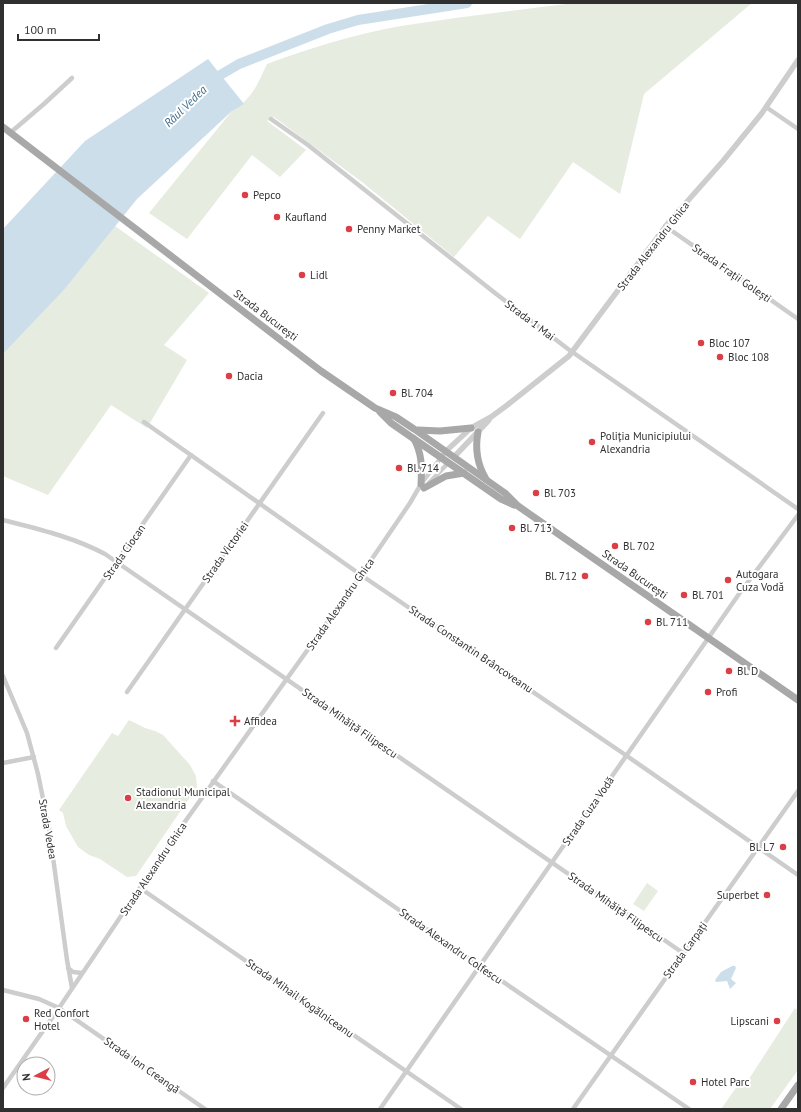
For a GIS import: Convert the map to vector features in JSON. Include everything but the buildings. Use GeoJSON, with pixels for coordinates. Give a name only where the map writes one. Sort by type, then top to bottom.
{"type":"FeatureCollection","features":[{"type":"Feature","properties":{"kind":"main road","name":"Strada București"},"geometry":{"type":"LineString","coordinates":[[3,127],[321,371],[375,408],[391,423],[444,454]]}},
{"type":"Feature","properties":{"kind":"main road","name":"Strada București"},"geometry":{"type":"LineString","coordinates":[[375,408],[396,417],[414,429],[451,459],[487,480],[505,493],[518,506],[798,700]]}},
{"type":"Feature","properties":{"kind":"main road"},"geometry":{"type":"LineString","coordinates":[[414,429],[440,431],[471,428]]}},
{"type":"Feature","properties":{"kind":"main road"},"geometry":{"type":"LineString","coordinates":[[478,432],[476,445],[478,461],[482,473],[487,480]]}},
{"type":"Feature","properties":{"kind":"main road"},"geometry":{"type":"LineString","coordinates":[[413,437],[422,462],[423,486],[446,476],[464,473]]}},
{"type":"Feature","properties":{"kind":"main road","name":"Strada București"},"geometry":{"type":"LineString","coordinates":[[451,459],[464,473],[501,499],[518,506]]}},
{"type":"Feature","properties":{"kind":"main road"},"geometry":{"type":"LineString","coordinates":[[781,1109],[798,1085]]}},
{"type":"Feature","properties":{"kind":"street","name":"Strada Alexandru Ghica"},"geometry":{"type":"LineString","coordinates":[[3,1088],[213,781],[362,575],[444,454],[471,428],[491,417],[528,390],[573,353],[666,226],[723,161],[766,107],[798,60]]}},
{"type":"Feature","properties":{"kind":"street"},"geometry":{"type":"LineString","coordinates":[[10,133],[72,78]]}},
{"type":"Feature","properties":{"kind":"street"},"geometry":{"type":"LineString","coordinates":[[766,107],[798,129]]}},
{"type":"Feature","properties":{"kind":"street","name":"Strada 1 Mai"},"geometry":{"type":"LineString","coordinates":[[271,120],[308,144],[489,289],[573,353],[798,509]]}},
{"type":"Feature","properties":{"kind":"street","name":"Strada Frații Golești"},"geometry":{"type":"LineString","coordinates":[[666,226],[798,319]]}},
{"type":"Feature","properties":{"kind":"street","name":"Strada Victoriei"},"geometry":{"type":"LineString","coordinates":[[127,692],[323,413]]}},
{"type":"Feature","properties":{"kind":"street","name":"Strada Alexandru Ghica"},"geometry":{"type":"LineString","coordinates":[[423,486],[478,432],[491,417]]}},
{"type":"Feature","properties":{"kind":"street","name":"Strada Constantin Brâncoveanu"},"geometry":{"type":"LineString","coordinates":[[144,422],[362,575],[798,875]]}},
{"type":"Feature","properties":{"kind":"street","name":"Strada Ciocan"},"geometry":{"type":"LineString","coordinates":[[56,648],[191,455]]}},
{"type":"Feature","properties":{"kind":"street","name":"Strada Cuza Vodă"},"geometry":{"type":"LineString","coordinates":[[380,1109],[553,863],[739,594],[798,515]]}},
{"type":"Feature","properties":{"kind":"street","name":"Strada Mihăiță Filipescu"},"geometry":{"type":"LineString","coordinates":[[3,520],[42,530],[79,542],[94,548],[116,562],[683,953]]}},
{"type":"Feature","properties":{"kind":"street","name":"Strada Vedea"},"geometry":{"type":"LineString","coordinates":[[3,676],[27,733],[34,756],[48,828],[72,988]]}},
{"type":"Feature","properties":{"kind":"street"},"geometry":{"type":"LineString","coordinates":[[3,763],[34,756]]}},
{"type":"Feature","properties":{"kind":"street","name":"Strada Alexandru Colfescu"},"geometry":{"type":"LineString","coordinates":[[213,781],[689,1109]]}},
{"type":"Feature","properties":{"kind":"street","name":"Strada Carpați"},"geometry":{"type":"LineString","coordinates":[[573,1109],[798,791]]}},
{"type":"Feature","properties":{"kind":"street","name":"Strada Mihail Kogălniceanu"},"geometry":{"type":"LineString","coordinates":[[140,888],[461,1109]]}},
{"type":"Feature","properties":{"kind":"street"},"geometry":{"type":"LineString","coordinates":[[68,968],[73,972],[82,973]]}},
{"type":"Feature","properties":{"kind":"street","name":"Strada Ion Creangă"},"geometry":{"type":"LineString","coordinates":[[3,990],[39,999],[59,1008],[205,1109]]}},
{"type":"Feature","properties":{"kind":"shaded area"},"geometry":{"type":"Polygon","coordinates":[[[575,3],[752,3],[644,94],[620,194],[573,162],[520,239],[488,216],[454,257],[362,182],[274,117],[267,121],[306,150],[280,177],[252,155],[187,239],[149,213],[232,111],[250,96],[267,64],[333,42],[384,29],[575,3]]]}},
{"type":"Feature","properties":{"kind":"shaded area"},"geometry":{"type":"Polygon","coordinates":[[[115,226],[209,293],[164,345],[187,360],[147,428],[111,405],[48,495],[3,476],[3,354],[64,290],[115,226]]]}},
{"type":"Feature","properties":{"kind":"shaded area","name":"Stadionul Municipal Alexandria"},"geometry":{"type":"Polygon","coordinates":[[[129,720],[163,735],[190,765],[196,776],[197,787],[136,876],[127,877],[100,859],[89,855],[78,847],[66,826],[63,813],[59,810],[112,733],[118,736],[129,720]]]}},
{"type":"Feature","properties":{"kind":"shaded area"},"geometry":{"type":"Polygon","coordinates":[[[647,883],[658,891],[644,911],[633,904],[647,883]]]}},
{"type":"Feature","properties":{"kind":"shaded area"},"geometry":{"type":"Polygon","coordinates":[[[795,1008],[798,1011],[798,1070],[770,1109],[721,1109],[738,1085],[745,1085],[795,1008]]]}},
{"type":"Feature","properties":{"kind":"water"},"geometry":{"type":"Polygon","coordinates":[[[208,59],[244,104],[232,111],[137,199],[64,290],[3,354],[3,229],[85,141],[208,59]]]}},
{"type":"Feature","properties":{"kind":"water"},"geometry":{"type":"Polygon","coordinates":[[[735,966],[736,968],[731,979],[736,983],[730,989],[727,981],[716,982],[715,980],[721,972],[735,966]]]}},
{"type":"Feature","properties":{"kind":"waterway","name":"Râul Vedea"},"geometry":{"type":"LineString","coordinates":[[210,81],[239,64],[328,29],[358,20],[467,3]]}},
{"type":"Feature","properties":{"kind":"place","name":"Pepco"},"geometry":{"type":"Point","coordinates":[245,195]}},
{"type":"Feature","properties":{"kind":"place","name":"Kaufland"},"geometry":{"type":"Point","coordinates":[277,217]}},
{"type":"Feature","properties":{"kind":"place","name":"Penny Market"},"geometry":{"type":"Point","coordinates":[349,229]}},
{"type":"Feature","properties":{"kind":"place","name":"Lidl"},"geometry":{"type":"Point","coordinates":[302,275]}},
{"type":"Feature","properties":{"kind":"place","name":"Bloc 107"},"geometry":{"type":"Point","coordinates":[701,343]}},
{"type":"Feature","properties":{"kind":"place","name":"Bloc 108"},"geometry":{"type":"Point","coordinates":[720,357]}},
{"type":"Feature","properties":{"kind":"place","name":"Dacia"},"geometry":{"type":"Point","coordinates":[229,376]}},
{"type":"Feature","properties":{"kind":"place","name":"Bl. 704"},"geometry":{"type":"Point","coordinates":[393,393]}},
{"type":"Feature","properties":{"kind":"place","name":"Poliția Municipiului Alexandria"},"geometry":{"type":"Point","coordinates":[592,442]}},
{"type":"Feature","properties":{"kind":"place","name":"Bl. 714"},"geometry":{"type":"Point","coordinates":[399,468]}},
{"type":"Feature","properties":{"kind":"place","name":"Bl. 703"},"geometry":{"type":"Point","coordinates":[536,493]}},
{"type":"Feature","properties":{"kind":"place","name":"Bl. 713"},"geometry":{"type":"Point","coordinates":[512,528]}},
{"type":"Feature","properties":{"kind":"place","name":"Bl. 702"},"geometry":{"type":"Point","coordinates":[615,546]}},
{"type":"Feature","properties":{"kind":"place","name":"Bl. 712"},"geometry":{"type":"Point","coordinates":[585,576]}},
{"type":"Feature","properties":{"kind":"place","name":"Autogara Cuza Vodă"},"geometry":{"type":"Point","coordinates":[728,580]}},
{"type":"Feature","properties":{"kind":"place","name":"Bl. 701"},"geometry":{"type":"Point","coordinates":[684,595]}},
{"type":"Feature","properties":{"kind":"place","name":"Bl. 711"},"geometry":{"type":"Point","coordinates":[648,622]}},
{"type":"Feature","properties":{"kind":"place","name":"Bl. D"},"geometry":{"type":"Point","coordinates":[729,671]}},
{"type":"Feature","properties":{"kind":"place","name":"Profi"},"geometry":{"type":"Point","coordinates":[708,692]}},
{"type":"Feature","properties":{"kind":"place","name":"Affidea"},"geometry":{"type":"Point","coordinates":[235,721]}},
{"type":"Feature","properties":{"kind":"place","name":"Stadionul Municipal Alexandria"},"geometry":{"type":"Point","coordinates":[128,798]}},
{"type":"Feature","properties":{"kind":"place","name":"Bl. L7"},"geometry":{"type":"Point","coordinates":[783,847]}},
{"type":"Feature","properties":{"kind":"place","name":"Superbet"},"geometry":{"type":"Point","coordinates":[767,895]}},
{"type":"Feature","properties":{"kind":"place","name":"Red Confort Hotel"},"geometry":{"type":"Point","coordinates":[26,1019]}},
{"type":"Feature","properties":{"kind":"place","name":"Lipscani"},"geometry":{"type":"Point","coordinates":[777,1021]}},
{"type":"Feature","properties":{"kind":"place","name":"Hotel Parc"},"geometry":{"type":"Point","coordinates":[693,1082]}}]}
